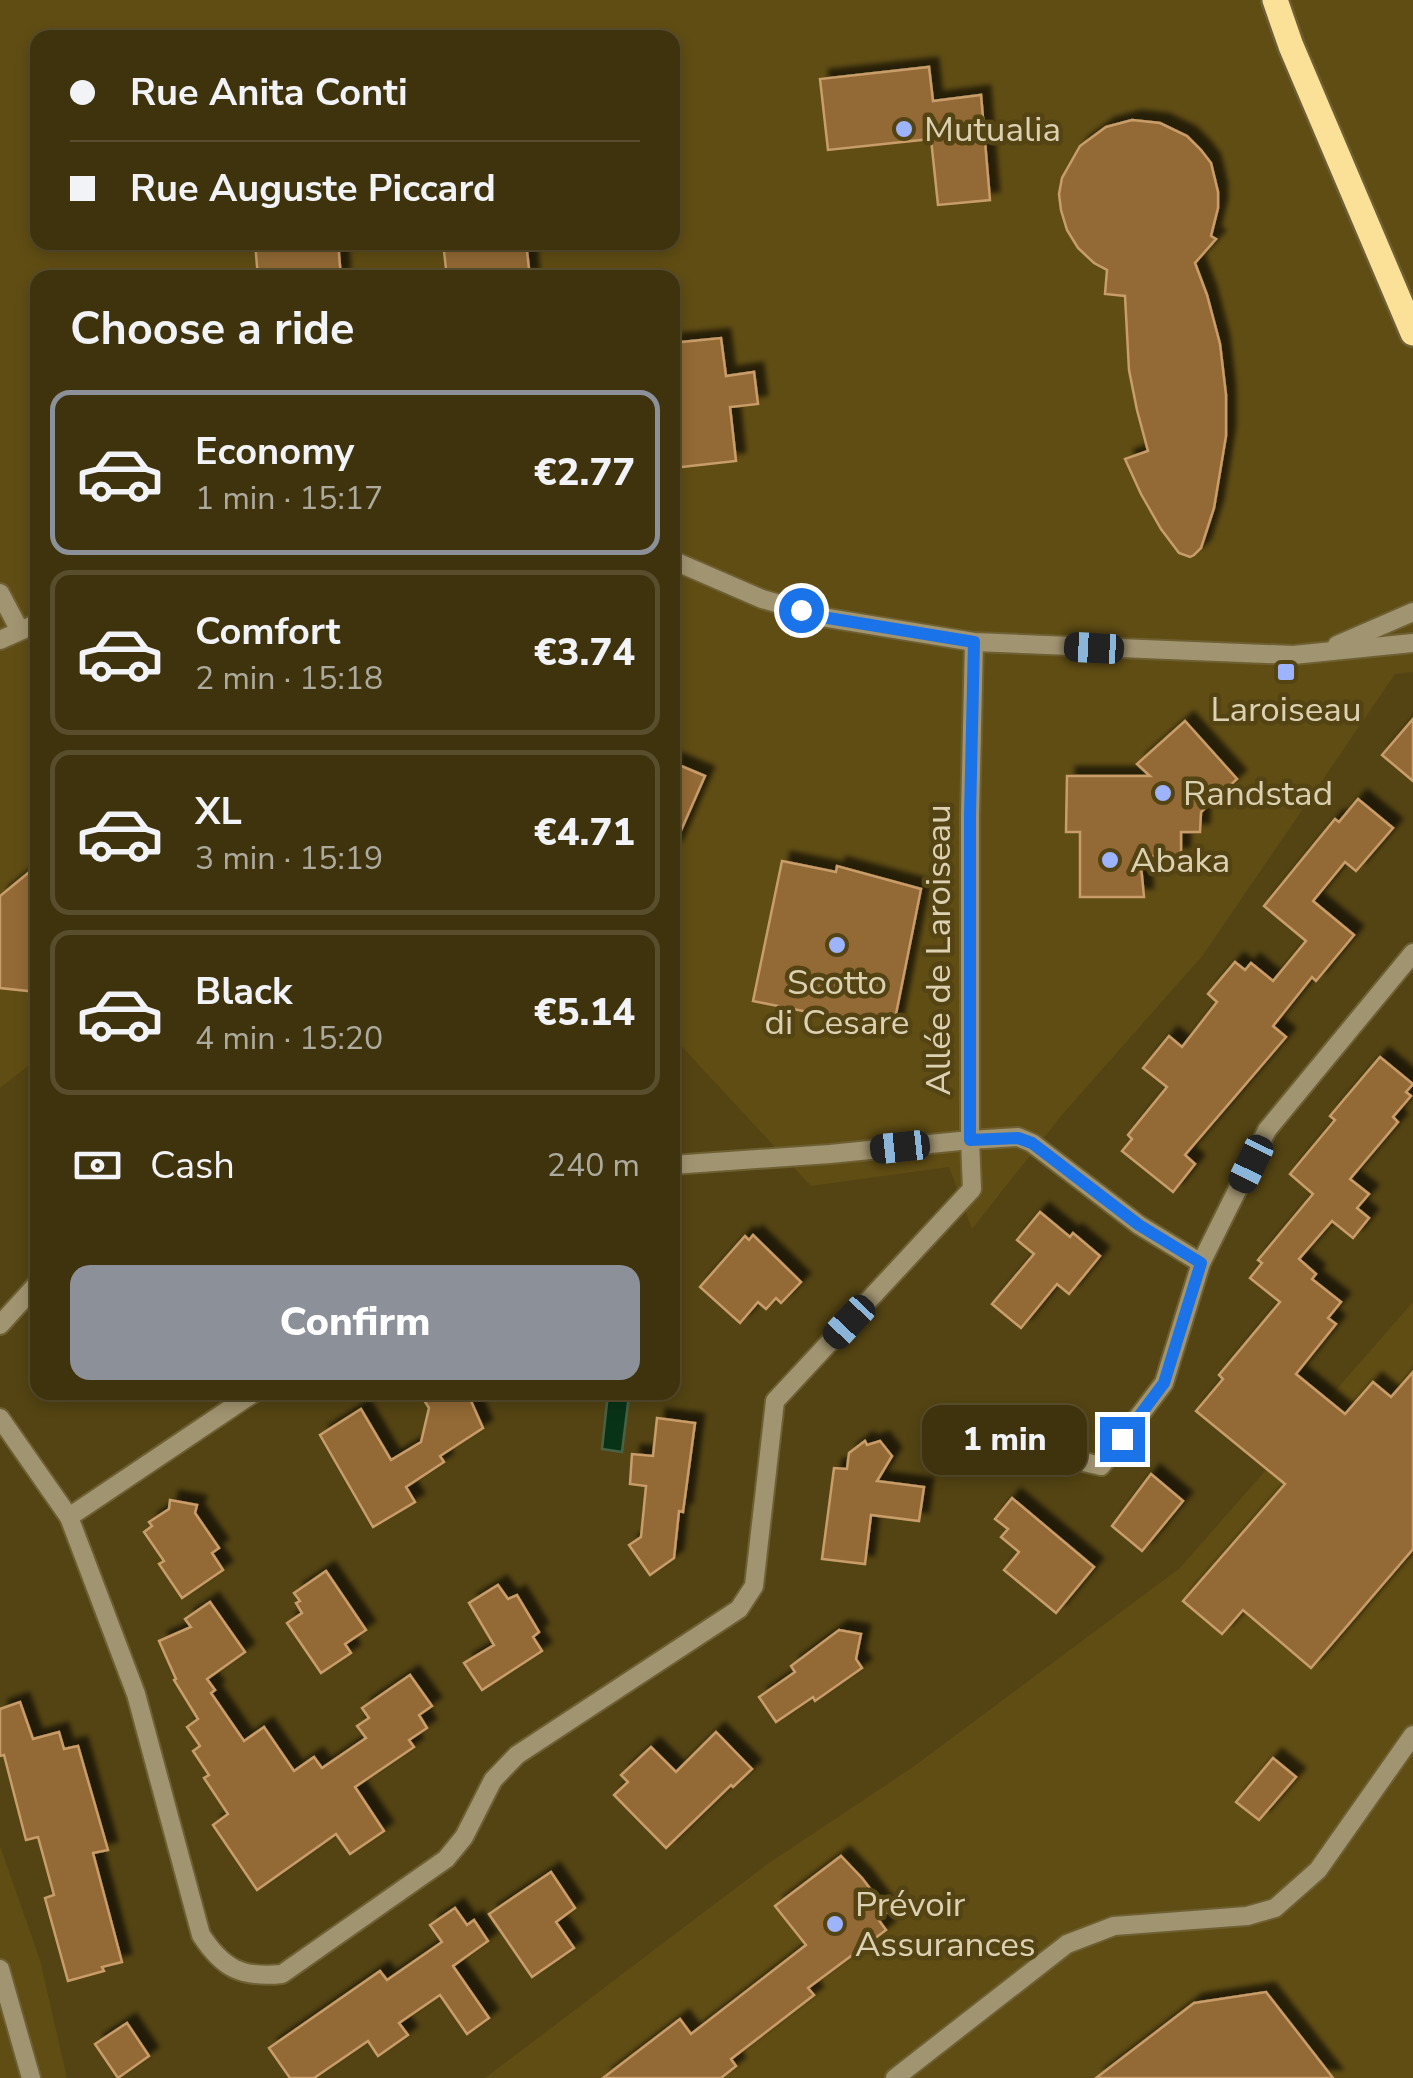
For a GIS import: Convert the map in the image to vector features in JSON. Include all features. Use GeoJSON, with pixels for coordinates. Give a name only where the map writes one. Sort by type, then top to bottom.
{"type":"FeatureCollection","features":[{"type":"Feature","properties":{"kind":"main road"},"geometry":{"type":"LineString","coordinates":[[1275,0],[1413,333]]}},
{"type":"Feature","properties":{"kind":"street"},"geometry":{"type":"LineString","coordinates":[[680,564],[762,600],[828,618],[974,642],[1293,655],[1413,643]]}},
{"type":"Feature","properties":{"kind":"street"},"geometry":{"type":"LineString","coordinates":[[0,593],[28,626],[0,640]]}},
{"type":"Feature","properties":{"kind":"street"},"geometry":{"type":"LineString","coordinates":[[1318,652],[1413,612]]}},
{"type":"Feature","properties":{"kind":"street","name":"Allée de Laroiseau"},"geometry":{"type":"LineString","coordinates":[[680,1164],[970,1140],[974,642]]}},
{"type":"Feature","properties":{"kind":"street"},"geometry":{"type":"LineString","coordinates":[[1028,1448],[1101,1466],[1164,1383],[1201,1263],[1268,1130],[1413,953]]}},
{"type":"Feature","properties":{"kind":"street"},"geometry":{"type":"LineString","coordinates":[[0,1418],[69,1517],[136,1694],[201,1935],[213,1954],[233,1968],[257,1976],[282,1974],[446,1859],[464,1837],[493,1780],[517,1755],[738,1610],[754,1586],[775,1401],[972,1190],[970,1140],[1018,1138],[1032,1143],[1139,1225],[1201,1263]]}},
{"type":"Feature","properties":{"kind":"street"},"geometry":{"type":"LineString","coordinates":[[0,1325],[30,1292]]}},
{"type":"Feature","properties":{"kind":"street"},"geometry":{"type":"LineString","coordinates":[[69,1517],[243,1400]]}},
{"type":"Feature","properties":{"kind":"street"},"geometry":{"type":"LineString","coordinates":[[894,2078],[1067,1944],[1114,1926],[1247,1916],[1275,1908],[1318,1870],[1413,1735]]}},
{"type":"Feature","properties":{"kind":"street"},"geometry":{"type":"LineString","coordinates":[[0,1969],[31,2078]]}},
{"type":"Feature","properties":{"kind":"shaded area"},"geometry":{"type":"Polygon","coordinates":[[[0,0],[1413,0],[1413,672],[1395,674],[1203,955],[1061,1116],[972,1229],[949,1167],[811,1186],[680,1045],[680,270],[30,270],[30,1064],[0,1088],[0,0]]]}},
{"type":"Feature","properties":{"kind":"shaded area"},"geometry":{"type":"Polygon","coordinates":[[[1413,1302],[1413,2078],[485,2078],[769,1863],[913,1767],[1180,1568],[1413,1302]]]}},
{"type":"Feature","properties":{"kind":"shaded area"},"geometry":{"type":"Polygon","coordinates":[[[607,1400],[628,1400],[622,1452],[602,1449],[607,1400]]]}},
{"type":"Feature","properties":{"kind":"shaded area"},"geometry":{"type":"Polygon","coordinates":[[[0,1846],[40,1960],[67,2078],[0,2078],[0,1846]]]}},
{"type":"Feature","properties":{"kind":"building","name":"Mutualia"},"geometry":{"type":"Polygon","coordinates":[[[929,67],[933,101],[981,95],[990,200],[938,205],[931,139],[828,150],[820,79],[929,67]]]}},
{"type":"Feature","properties":{"kind":"building"},"geometry":{"type":"Polygon","coordinates":[[[1132,120],[1160,123],[1187,136],[1211,163],[1218,192],[1211,236],[1216,239],[1195,263],[1220,344],[1226,436],[1214,508],[1201,548],[1190,557],[1179,553],[1161,529],[1125,459],[1148,451],[1129,370],[1125,296],[1105,294],[1107,270],[1078,248],[1061,210],[1062,178],[1080,146],[1106,127],[1132,120]]]}},
{"type":"Feature","properties":{"kind":"building"},"geometry":{"type":"Polygon","coordinates":[[[256,250],[339,250],[340,270],[257,270],[256,250]]]}},
{"type":"Feature","properties":{"kind":"building"},"geometry":{"type":"Polygon","coordinates":[[[444,250],[527,250],[529,270],[446,270],[444,250]]]}},
{"type":"Feature","properties":{"kind":"building"},"geometry":{"type":"Polygon","coordinates":[[[721,338],[726,376],[754,372],[758,404],[730,407],[736,461],[680,467],[680,342],[721,338]]]}},
{"type":"Feature","properties":{"kind":"building"},"geometry":{"type":"Polygon","coordinates":[[[1413,719],[1413,781],[1382,755],[1413,719]]]}},
{"type":"Feature","properties":{"kind":"building"},"geometry":{"type":"Polygon","coordinates":[[[1185,721],[1237,779],[1201,812],[1200,832],[1181,832],[1181,856],[1140,856],[1144,897],[1080,897],[1080,832],[1066,832],[1067,776],[1150,776],[1137,764],[1185,721]]]}},
{"type":"Feature","properties":{"kind":"building"},"geometry":{"type":"Polygon","coordinates":[[[680,765],[705,776],[680,833],[680,765]]]}},
{"type":"Feature","properties":{"kind":"building"},"geometry":{"type":"Polygon","coordinates":[[[1358,799],[1393,828],[1356,871],[1345,862],[1313,901],[1354,935],[1316,981],[1312,977],[1273,1026],[1286,1037],[1185,1155],[1195,1164],[1173,1192],[1122,1151],[1132,1139],[1128,1135],[1167,1087],[1143,1068],[1169,1036],[1182,1047],[1217,1002],[1208,994],[1235,962],[1245,970],[1251,963],[1273,981],[1306,941],[1264,906],[1335,819],[1339,822],[1358,799]]]}},
{"type":"Feature","properties":{"kind":"building","name":"Scotto di Cesare"},"geometry":{"type":"Polygon","coordinates":[[[782,861],[836,872],[837,866],[921,889],[893,1029],[753,1001],[782,861]]]}},
{"type":"Feature","properties":{"kind":"building"},"geometry":{"type":"Polygon","coordinates":[[[30,872],[30,991],[0,988],[0,896],[30,872]]]}},
{"type":"Feature","properties":{"kind":"building"},"geometry":{"type":"Polygon","coordinates":[[[1380,1057],[1413,1084],[1406,1092],[1411,1096],[1393,1117],[1398,1122],[1350,1179],[1369,1194],[1357,1208],[1369,1218],[1353,1238],[1332,1221],[1299,1259],[1316,1274],[1312,1279],[1341,1302],[1328,1318],[1336,1324],[1296,1374],[1345,1414],[1373,1382],[1391,1397],[1413,1372],[1413,1549],[1311,1668],[1243,1610],[1222,1634],[1183,1601],[1285,1484],[1196,1411],[1223,1379],[1219,1375],[1280,1302],[1250,1278],[1262,1263],[1258,1260],[1313,1194],[1290,1174],[1335,1120],[1330,1116],[1380,1057]]]}},
{"type":"Feature","properties":{"kind":"building"},"geometry":{"type":"Polygon","coordinates":[[[1040,1212],[1100,1256],[1069,1294],[1057,1284],[1021,1328],[992,1304],[1034,1254],[1017,1240],[1040,1212]]]}},
{"type":"Feature","properties":{"kind":"building"},"geometry":{"type":"Polygon","coordinates":[[[753,1235],[801,1282],[781,1303],[776,1298],[766,1309],[758,1302],[740,1323],[700,1287],[745,1236],[749,1240],[753,1235]]]}},
{"type":"Feature","properties":{"kind":"building"},"geometry":{"type":"Polygon","coordinates":[[[424,1400],[471,1400],[483,1428],[440,1456],[444,1462],[406,1487],[415,1502],[373,1527],[320,1435],[361,1409],[391,1460],[421,1442],[429,1408],[424,1400]]]}},
{"type":"Feature","properties":{"kind":"building"},"geometry":{"type":"Polygon","coordinates":[[[657,1418],[695,1423],[674,1558],[650,1575],[629,1545],[641,1537],[646,1486],[630,1484],[632,1454],[653,1456],[657,1418]]]}},
{"type":"Feature","properties":{"kind":"building"},"geometry":{"type":"Polygon","coordinates":[[[865,1441],[867,1445],[880,1441],[892,1456],[877,1481],[924,1487],[919,1521],[871,1515],[865,1564],[822,1559],[834,1468],[847,1469],[849,1453],[865,1441]]]}},
{"type":"Feature","properties":{"kind":"building"},"geometry":{"type":"Polygon","coordinates":[[[1151,1474],[1183,1501],[1142,1551],[1112,1526],[1151,1474]]]}},
{"type":"Feature","properties":{"kind":"building"},"geometry":{"type":"Polygon","coordinates":[[[1012,1498],[1094,1567],[1056,1613],[1004,1570],[1019,1552],[1001,1537],[1008,1529],[995,1519],[1012,1498]]]}},
{"type":"Feature","properties":{"kind":"building"},"geometry":{"type":"Polygon","coordinates":[[[170,1500],[197,1505],[195,1513],[219,1548],[212,1553],[223,1570],[182,1598],[144,1532],[152,1526],[149,1522],[169,1509],[170,1500]]]}},
{"type":"Feature","properties":{"kind":"building"},"geometry":{"type":"Polygon","coordinates":[[[326,1571],[366,1630],[345,1644],[351,1653],[321,1673],[287,1623],[302,1613],[294,1593],[326,1571]]]}},
{"type":"Feature","properties":{"kind":"building"},"geometry":{"type":"Polygon","coordinates":[[[498,1585],[508,1599],[517,1595],[539,1632],[533,1637],[542,1651],[482,1690],[464,1663],[494,1645],[469,1603],[498,1585]]]}},
{"type":"Feature","properties":{"kind":"building"},"geometry":{"type":"Polygon","coordinates":[[[210,1602],[245,1652],[207,1679],[215,1690],[211,1693],[244,1741],[264,1727],[294,1771],[314,1757],[322,1768],[366,1738],[357,1726],[369,1718],[362,1708],[410,1675],[432,1706],[419,1715],[427,1728],[409,1740],[414,1747],[355,1787],[384,1831],[350,1854],[336,1834],[257,1890],[213,1825],[228,1814],[204,1778],[209,1775],[193,1751],[200,1746],[187,1727],[198,1719],[174,1680],[159,1641],[191,1627],[185,1619],[210,1602]]]}},
{"type":"Feature","properties":{"kind":"building"},"geometry":{"type":"Polygon","coordinates":[[[839,1630],[861,1634],[856,1659],[862,1668],[776,1722],[759,1697],[795,1672],[791,1666],[839,1630]]]}},
{"type":"Feature","properties":{"kind":"building"},"geometry":{"type":"Polygon","coordinates":[[[20,1702],[33,1739],[59,1732],[64,1749],[78,1746],[108,1850],[93,1853],[122,1962],[68,1981],[45,1898],[54,1895],[38,1837],[26,1840],[4,1755],[0,1756],[0,1709],[20,1702]]]}},
{"type":"Feature","properties":{"kind":"building"},"geometry":{"type":"Polygon","coordinates":[[[716,1732],[752,1769],[666,1848],[614,1795],[628,1782],[621,1775],[651,1747],[676,1772],[716,1732]]]}},
{"type":"Feature","properties":{"kind":"building"},"geometry":{"type":"Polygon","coordinates":[[[1273,1758],[1296,1777],[1259,1820],[1236,1802],[1273,1758]]]}},
{"type":"Feature","properties":{"kind":"building"},"geometry":{"type":"Polygon","coordinates":[[[841,1856],[888,1912],[878,1919],[886,1930],[808,1988],[814,1995],[731,2059],[736,2066],[721,2078],[603,2078],[680,2019],[691,2034],[806,1945],[775,1906],[841,1856]]]}},
{"type":"Feature","properties":{"kind":"building"},"geometry":{"type":"Polygon","coordinates":[[[551,1872],[575,1908],[556,1922],[574,1948],[532,1977],[489,1914],[551,1872]]]}},
{"type":"Feature","properties":{"kind":"building"},"geometry":{"type":"Polygon","coordinates":[[[455,1908],[467,1925],[474,1920],[488,1941],[453,1966],[489,2018],[467,2034],[440,1995],[399,2023],[408,2035],[378,2056],[368,2041],[314,2078],[290,2078],[269,2048],[380,1971],[387,1980],[442,1942],[430,1925],[455,1908]]]}},
{"type":"Feature","properties":{"kind":"building"},"geometry":{"type":"Polygon","coordinates":[[[1266,1992],[1333,2078],[1096,2078],[1194,2003],[1266,1992]]]}},
{"type":"Feature","properties":{"kind":"building"},"geometry":{"type":"Polygon","coordinates":[[[127,2023],[149,2056],[118,2078],[95,2044],[127,2023]]]}},
{"type":"Feature","properties":{"kind":"place","name":"Mutualia"},"geometry":{"type":"Point","coordinates":[904,129]}},
{"type":"Feature","properties":{"kind":"place","name":"Laroiseau"},"geometry":{"type":"Point","coordinates":[1286,672]}},
{"type":"Feature","properties":{"kind":"place","name":"Randstad"},"geometry":{"type":"Point","coordinates":[1163,793]}},
{"type":"Feature","properties":{"kind":"place","name":"Abaka"},"geometry":{"type":"Point","coordinates":[1110,860]}},
{"type":"Feature","properties":{"kind":"place","name":"Scotto di Cesare"},"geometry":{"type":"Point","coordinates":[837,945]}},
{"type":"Feature","properties":{"kind":"place","name":"Prévoir Assurances"},"geometry":{"type":"Point","coordinates":[835,1924]}},
{"type":"Feature","properties":{"kind":"route"},"geometry":{"type":"LineString","coordinates":[[801,610],[974,642],[970,1140],[1018,1138],[1032,1143],[1139,1225],[1201,1263],[1164,1383],[1122,1439]]}}]}
